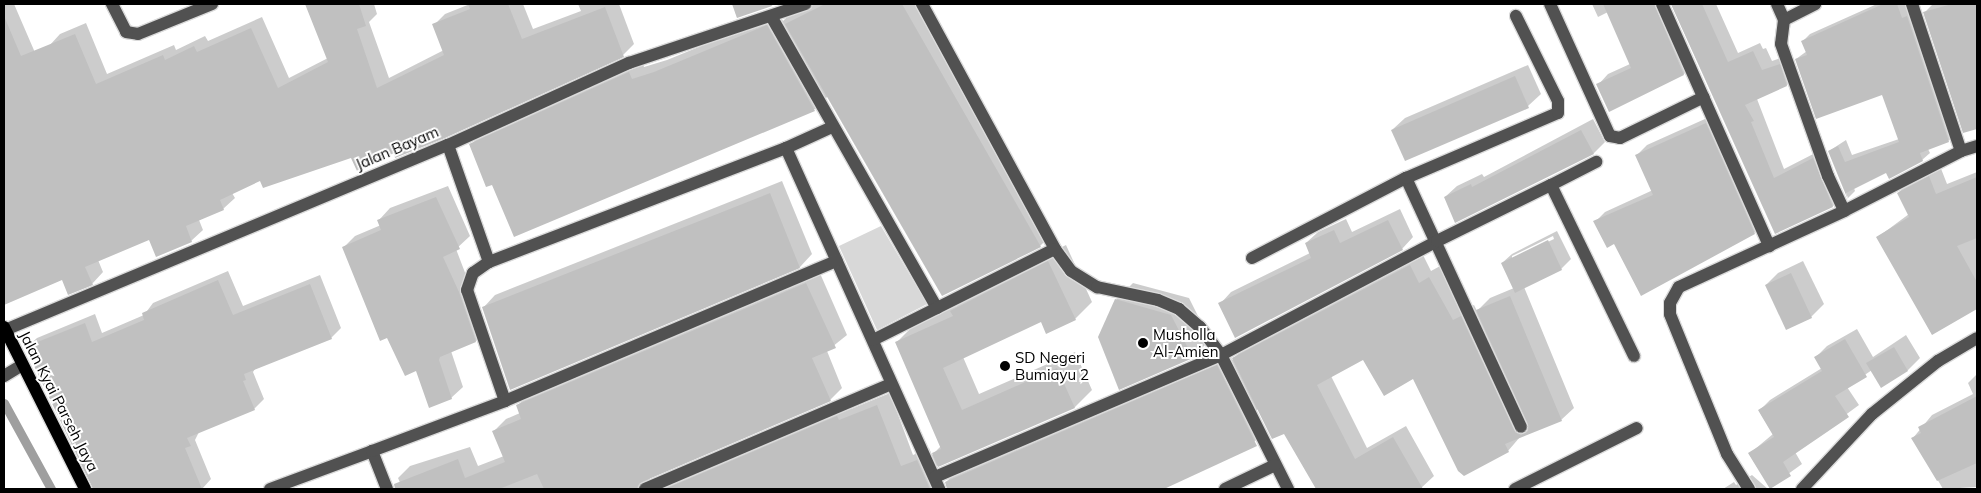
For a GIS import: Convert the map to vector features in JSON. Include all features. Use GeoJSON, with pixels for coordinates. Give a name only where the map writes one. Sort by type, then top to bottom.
{"type":"FeatureCollection","features":[{"type":"Feature","properties":{"kind":"main road","name":"Jalan Kyai Parseh Jaya"},"geometry":{"type":"LineString","coordinates":[[4,329],[85,489]]}},
{"type":"Feature","properties":{"kind":"street"},"geometry":{"type":"LineString","coordinates":[[112,4],[126,32],[138,34],[212,4]]}},
{"type":"Feature","properties":{"kind":"street","name":"Jalan Bayam"},"geometry":{"type":"LineString","coordinates":[[4,329],[448,144],[629,63],[805,4]]}},
{"type":"Feature","properties":{"kind":"street"},"geometry":{"type":"LineString","coordinates":[[922,4],[1055,249],[1071,271],[1097,287],[1158,300],[1179,309],[1200,327],[1221,355],[1288,489]]}},
{"type":"Feature","properties":{"kind":"street"},"geometry":{"type":"LineString","coordinates":[[1550,4],[1610,136],[1620,138],[1704,97]]}},
{"type":"Feature","properties":{"kind":"street"},"geometry":{"type":"LineString","coordinates":[[1662,4],[1769,246]]}},
{"type":"Feature","properties":{"kind":"street"},"geometry":{"type":"LineString","coordinates":[[1776,4],[1784,20],[1780,44],[1828,176],[1844,211]]}},
{"type":"Feature","properties":{"kind":"street"},"geometry":{"type":"LineString","coordinates":[[1784,20],[1815,4]]}},
{"type":"Feature","properties":{"kind":"street"},"geometry":{"type":"LineString","coordinates":[[1912,4],[1961,151]]}},
{"type":"Feature","properties":{"kind":"street"},"geometry":{"type":"LineString","coordinates":[[771,16],[937,308]]}},
{"type":"Feature","properties":{"kind":"street"},"geometry":{"type":"LineString","coordinates":[[1252,258],[1406,178],[1558,113],[1558,101],[1516,16]]}},
{"type":"Feature","properties":{"kind":"street"},"geometry":{"type":"LineString","coordinates":[[505,401],[467,290],[473,273],[489,262],[786,148],[832,126]]}},
{"type":"Feature","properties":{"kind":"street"},"geometry":{"type":"LineString","coordinates":[[448,144],[489,262]]}},
{"type":"Feature","properties":{"kind":"street"},"geometry":{"type":"LineString","coordinates":[[1749,489],[1727,454],[1670,314],[1670,303],[1679,287],[1844,211],[1961,151],[1977,146]]}},
{"type":"Feature","properties":{"kind":"street"},"geometry":{"type":"LineString","coordinates":[[786,148],[939,489]]}},
{"type":"Feature","properties":{"kind":"street"},"geometry":{"type":"LineString","coordinates":[[934,477],[1221,355],[1437,241],[1596,162]]}},
{"type":"Feature","properties":{"kind":"street"},"geometry":{"type":"LineString","coordinates":[[1406,178],[1437,241],[1521,426]]}},
{"type":"Feature","properties":{"kind":"street"},"geometry":{"type":"LineString","coordinates":[[1552,185],[1634,356]]}},
{"type":"Feature","properties":{"kind":"street"},"geometry":{"type":"LineString","coordinates":[[873,340],[1055,249]]}},
{"type":"Feature","properties":{"kind":"street"},"geometry":{"type":"LineString","coordinates":[[270,489],[505,401],[837,261]]}},
{"type":"Feature","properties":{"kind":"street"},"geometry":{"type":"LineString","coordinates":[[1802,489],[1872,414],[1938,361],[1977,338]]}},
{"type":"Feature","properties":{"kind":"street"},"geometry":{"type":"LineString","coordinates":[[4,376],[22,365]]}},
{"type":"Feature","properties":{"kind":"street"},"geometry":{"type":"LineString","coordinates":[[645,489],[891,384]]}},
{"type":"Feature","properties":{"kind":"street"},"geometry":{"type":"LineString","coordinates":[[1515,489],[1637,428]]}},
{"type":"Feature","properties":{"kind":"street"},"geometry":{"type":"LineString","coordinates":[[372,451],[387,489]]}},
{"type":"Feature","properties":{"kind":"street"},"geometry":{"type":"LineString","coordinates":[[1225,489],[1275,465]]}},
{"type":"Feature","properties":{"kind":"shaded area"},"geometry":{"type":"Polygon","coordinates":[[[881,226],[927,304],[877,330],[839,246],[881,226]]]}},
{"type":"Feature","properties":{"kind":"building"},"geometry":{"type":"Polygon","coordinates":[[[305,4],[359,4],[366,26],[357,29],[377,88],[444,55],[432,24],[470,9],[468,4],[508,4],[522,39],[605,7],[624,57],[445,138],[395,158],[394,153],[357,171],[351,158],[263,188],[260,181],[220,200],[224,210],[186,226],[192,242],[156,257],[149,240],[85,267],[93,285],[68,295],[62,280],[4,305],[4,16],[21,56],[75,34],[96,84],[163,55],[165,60],[194,46],[197,52],[251,28],[278,88],[328,62],[305,4]]]}},
{"type":"Feature","properties":{"kind":"building"},"geometry":{"type":"Polygon","coordinates":[[[732,4],[771,4],[772,6],[737,18],[732,4]]]}},
{"type":"Feature","properties":{"kind":"building"},"geometry":{"type":"Polygon","coordinates":[[[825,4],[902,4],[1041,247],[942,296],[785,24],[825,4]]]}},
{"type":"Feature","properties":{"kind":"building"},"geometry":{"type":"Polygon","coordinates":[[[1603,4],[1654,4],[1684,75],[1609,112],[1596,84],[1631,68],[1603,4]]]}},
{"type":"Feature","properties":{"kind":"building"},"geometry":{"type":"Polygon","coordinates":[[[1671,4],[1702,4],[1728,62],[1753,51],[1762,70],[1780,64],[1787,86],[1745,105],[1754,121],[1751,122],[1774,178],[1813,158],[1833,207],[1775,234],[1671,4]]]}},
{"type":"Feature","properties":{"kind":"building"},"geometry":{"type":"Polygon","coordinates":[[[1883,4],[1897,4],[1902,18],[1907,16],[1949,142],[1920,153],[1923,161],[1889,179],[1886,173],[1846,193],[1848,200],[1828,151],[1838,146],[1845,162],[1899,142],[1882,95],[1816,119],[1795,59],[1807,55],[1801,41],[1883,4]]]}},
{"type":"Feature","properties":{"kind":"building"},"geometry":{"type":"Polygon","coordinates":[[[1952,4],[1977,4],[1977,129],[1963,133],[1923,12],[1952,4]]]}},
{"type":"Feature","properties":{"kind":"building"},"geometry":{"type":"Polygon","coordinates":[[[767,25],[815,111],[514,237],[492,185],[486,187],[469,144],[629,72],[632,79],[654,72],[767,25]]]}},
{"type":"Feature","properties":{"kind":"building"},"geometry":{"type":"Polygon","coordinates":[[[1515,76],[1529,108],[1405,161],[1391,130],[1515,76]]]}},
{"type":"Feature","properties":{"kind":"building"},"geometry":{"type":"Polygon","coordinates":[[[1706,123],[1755,234],[1641,296],[1614,244],[1607,248],[1593,221],[1653,195],[1635,155],[1706,123]]]}},
{"type":"Feature","properties":{"kind":"building"},"geometry":{"type":"Polygon","coordinates":[[[1581,130],[1594,154],[1455,223],[1444,197],[1471,184],[1472,187],[1581,130]]]}},
{"type":"Feature","properties":{"kind":"building"},"geometry":{"type":"Polygon","coordinates":[[[1929,176],[1936,194],[1977,177],[1977,238],[1957,246],[1977,282],[1977,309],[1932,335],[1876,237],[1909,217],[1897,193],[1929,176]]]}},
{"type":"Feature","properties":{"kind":"building"},"geometry":{"type":"Polygon","coordinates":[[[770,193],[800,268],[510,390],[482,307],[770,193]]]}},
{"type":"Feature","properties":{"kind":"building"},"geometry":{"type":"Polygon","coordinates":[[[436,197],[460,249],[443,257],[459,292],[476,342],[440,357],[439,360],[452,399],[429,408],[416,371],[405,376],[387,338],[380,341],[342,247],[381,230],[377,220],[436,197]]]}},
{"type":"Feature","properties":{"kind":"building"},"geometry":{"type":"Polygon","coordinates":[[[1388,220],[1403,250],[1235,338],[1218,303],[1311,258],[1305,243],[1334,230],[1340,243],[1388,220]]]}},
{"type":"Feature","properties":{"kind":"building"},"geometry":{"type":"Polygon","coordinates":[[[1548,240],[1562,270],[1515,293],[1501,263],[1548,240]]]}},
{"type":"Feature","properties":{"kind":"building"},"geometry":{"type":"Polygon","coordinates":[[[1048,261],[1076,320],[1046,334],[1041,322],[943,368],[962,410],[1057,368],[1075,408],[938,467],[932,453],[941,449],[895,342],[953,316],[950,311],[1048,261]]]}},
{"type":"Feature","properties":{"kind":"building"},"geometry":{"type":"Polygon","coordinates":[[[1410,265],[1419,283],[1429,277],[1453,320],[1461,316],[1514,430],[1521,435],[1528,431],[1528,424],[1476,310],[1510,296],[1562,421],[1505,444],[1509,452],[1464,476],[1458,471],[1413,379],[1384,396],[1363,360],[1317,385],[1355,459],[1393,437],[1423,489],[1316,489],[1284,434],[1272,439],[1232,358],[1410,265]]]}},
{"type":"Feature","properties":{"kind":"building"},"geometry":{"type":"Polygon","coordinates":[[[1791,273],[1812,318],[1786,330],[1765,285],[1791,273]]]}},
{"type":"Feature","properties":{"kind":"building"},"geometry":{"type":"Polygon","coordinates":[[[218,280],[233,315],[310,284],[332,339],[244,374],[246,380],[243,381],[255,410],[187,438],[191,446],[185,448],[202,489],[93,489],[25,347],[85,323],[92,342],[144,320],[142,313],[218,280]]]}},
{"type":"Feature","properties":{"kind":"building"},"geometry":{"type":"Polygon","coordinates":[[[806,283],[836,348],[812,358],[831,401],[642,482],[637,489],[544,489],[537,474],[499,489],[395,489],[394,484],[458,459],[465,478],[505,462],[492,431],[521,419],[516,405],[806,283]]]}},
{"type":"Feature","properties":{"kind":"building","name":"Musholla Al-Amien"},"geometry":{"type":"Polygon","coordinates":[[[1115,299],[1171,315],[1193,358],[1119,390],[1098,337],[1115,299]]]}},
{"type":"Feature","properties":{"kind":"building"},"geometry":{"type":"Polygon","coordinates":[[[1845,339],[1867,377],[1835,396],[1849,417],[1783,462],[1791,476],[1770,489],[1748,453],[1774,437],[1758,410],[1822,371],[1814,357],[1845,339]]]}},
{"type":"Feature","properties":{"kind":"building"},"geometry":{"type":"Polygon","coordinates":[[[1894,347],[1908,371],[1881,388],[1866,363],[1894,347]]]}},
{"type":"Feature","properties":{"kind":"building"},"geometry":{"type":"Polygon","coordinates":[[[1217,365],[1257,446],[1164,489],[947,489],[945,482],[1217,365]]]}},
{"type":"Feature","properties":{"kind":"building"},"geometry":{"type":"Polygon","coordinates":[[[1977,396],[1977,463],[1937,481],[1911,438],[1921,433],[1918,427],[1977,396]]]}},
{"type":"Feature","properties":{"kind":"building"},"geometry":{"type":"Polygon","coordinates":[[[877,405],[901,466],[917,460],[930,489],[665,489],[837,416],[839,420],[877,405]]]}},
{"type":"Feature","properties":{"kind":"waterway"},"geometry":{"type":"LineString","coordinates":[[4,403],[51,489]]}},
{"type":"Feature","properties":{"kind":"place","name":"Musholla Al-Amien"},"geometry":{"type":"Point","coordinates":[1143,343]}},
{"type":"Feature","properties":{"kind":"place","name":"SD Negeri Bumiayu 2"},"geometry":{"type":"Point","coordinates":[1005,366]}}]}
